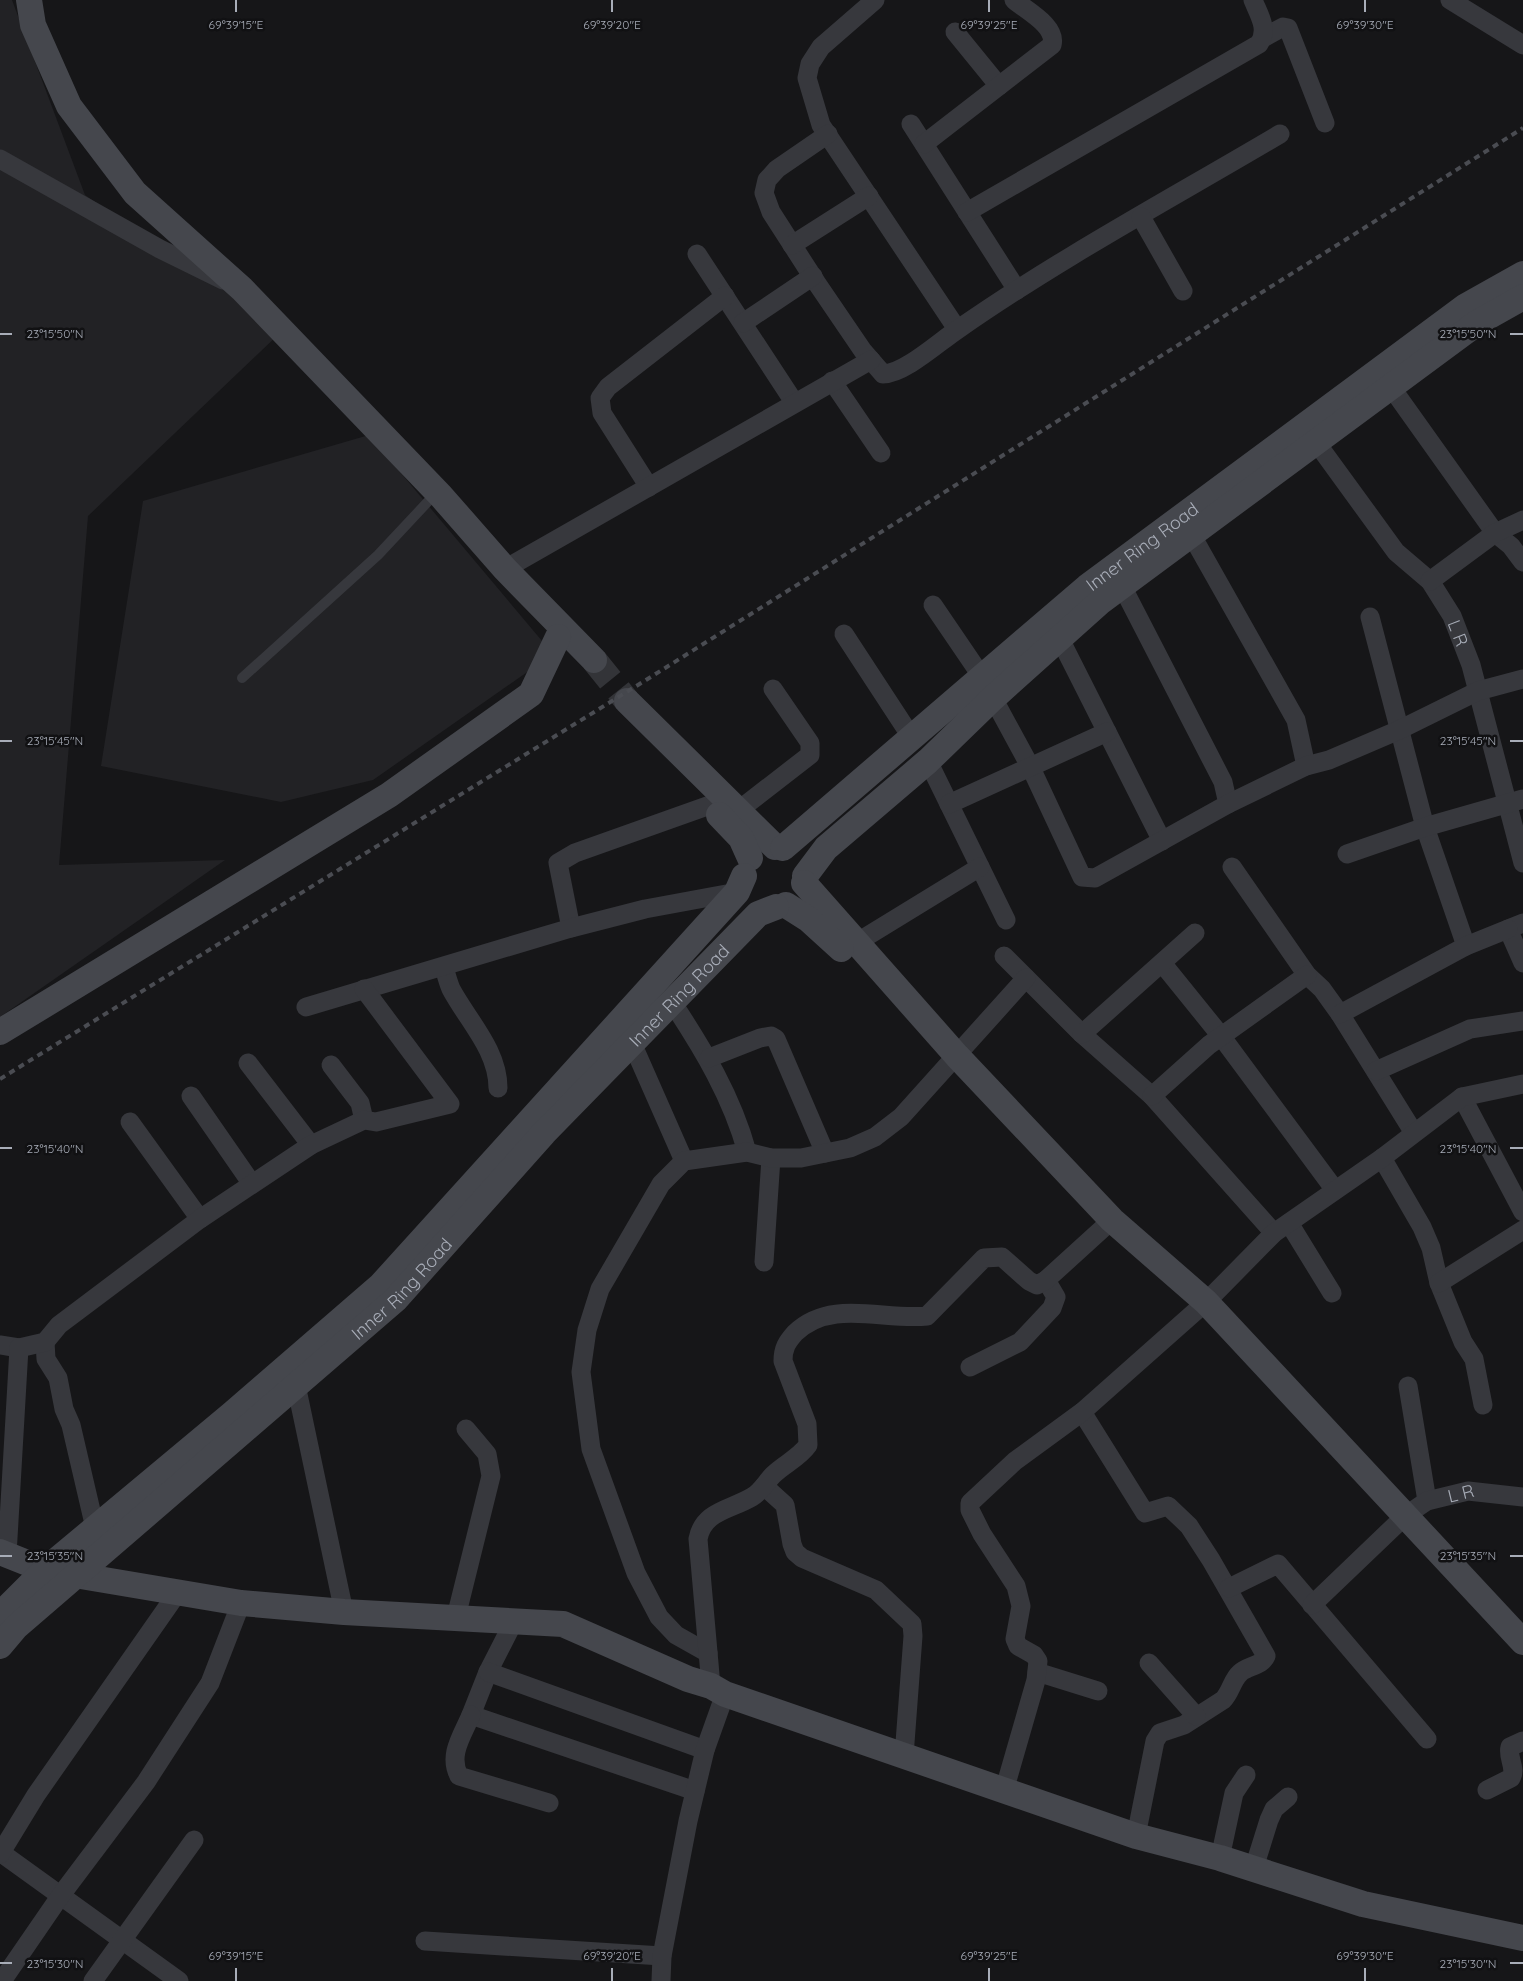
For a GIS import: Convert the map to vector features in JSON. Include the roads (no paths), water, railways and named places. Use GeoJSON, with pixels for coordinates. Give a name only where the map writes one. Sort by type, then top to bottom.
{"type":"FeatureCollection","features":[{"type":"Feature","properties":{"kind":"street"},"geometry":{"type":"LineString","coordinates":[[28,0],[33,25],[69,106],[135,193],[242,289],[439,494],[594,669],[558,637],[439,494]]}},
{"type":"Feature","properties":{"kind":"street"},"geometry":{"type":"LineString","coordinates":[[875,0],[821,47],[810,64],[807,78],[822,125],[958,329]]}},
{"type":"Feature","properties":{"kind":"street"},"geometry":{"type":"LineString","coordinates":[[924,144],[1048,50],[1053,41],[1049,28],[1014,0]]}},
{"type":"Feature","properties":{"kind":"street"},"geometry":{"type":"LineString","coordinates":[[1253,0],[1263,24],[1263,38]]}},
{"type":"Feature","properties":{"kind":"street"},"geometry":{"type":"LineString","coordinates":[[1450,0],[1523,45]]}},
{"type":"Feature","properties":{"kind":"street"},"geometry":{"type":"LineString","coordinates":[[967,212],[1258,44],[1263,38],[1283,27],[1288,28],[1326,123]]}},
{"type":"Feature","properties":{"kind":"street"},"geometry":{"type":"LineString","coordinates":[[954,32],[999,86]]}},
{"type":"Feature","properties":{"kind":"street"},"geometry":{"type":"LineString","coordinates":[[911,124],[1017,290]]}},
{"type":"Feature","properties":{"kind":"street"},"geometry":{"type":"LineString","coordinates":[[828,134],[777,169],[767,180],[764,193],[767,202],[792,245],[870,360],[883,374],[890,374],[1017,290],[1280,134]]}},
{"type":"Feature","properties":{"kind":"street"},"geometry":{"type":"LineString","coordinates":[[0,159],[160,249],[242,289]]}},
{"type":"Feature","properties":{"kind":"street"},"geometry":{"type":"LineString","coordinates":[[792,245],[869,196]]}},
{"type":"Feature","properties":{"kind":"street"},"geometry":{"type":"LineString","coordinates":[[1141,217],[1183,291]]}},
{"type":"Feature","properties":{"kind":"street"},"geometry":{"type":"LineString","coordinates":[[697,254],[794,402]]}},
{"type":"Feature","properties":{"kind":"street","name":"Inner Ring Road"},"geometry":{"type":"LineString","coordinates":[[804,880],[826,848],[928,761],[988,688],[1095,581],[1466,306],[1523,274]]}},
{"type":"Feature","properties":{"kind":"street"},"geometry":{"type":"LineString","coordinates":[[743,324],[813,276]]}},
{"type":"Feature","properties":{"kind":"street"},"geometry":{"type":"LineString","coordinates":[[649,486],[602,413],[600,398],[608,387],[725,296]]}},
{"type":"Feature","properties":{"kind":"street","name":"Inner Ring Road"},"geometry":{"type":"LineString","coordinates":[[779,847],[912,738],[988,688],[1059,637],[1191,534],[1477,323],[1523,297]]}},
{"type":"Feature","properties":{"kind":"street"},"geometry":{"type":"LineString","coordinates":[[505,569],[870,360]]}},
{"type":"Feature","properties":{"kind":"street"},"geometry":{"type":"LineString","coordinates":[[832,381],[881,453]]}},
{"type":"Feature","properties":{"kind":"street"},"geometry":{"type":"LineString","coordinates":[[1390,386],[1495,533],[1511,546],[1523,562]]}},
{"type":"Feature","properties":{"kind":"street","name":"L R"},"geometry":{"type":"LineString","coordinates":[[1316,442],[1396,552],[1430,581],[1452,616],[1471,665],[1492,740],[1514,802],[1523,863]]}},
{"type":"Feature","properties":{"kind":"street"},"geometry":{"type":"LineString","coordinates":[[1430,581],[1495,533],[1523,520]]}},
{"type":"Feature","properties":{"kind":"street"},"geometry":{"type":"LineString","coordinates":[[1191,534],[1296,720],[1306,766]]}},
{"type":"Feature","properties":{"kind":"street"},"geometry":{"type":"LineString","coordinates":[[1122,586],[1223,782],[1228,804]]}},
{"type":"Feature","properties":{"kind":"street"},"geometry":{"type":"LineString","coordinates":[[932,605],[988,688],[1031,768],[1082,877],[1095,878],[1228,804],[1306,766],[1329,760],[1399,730],[1478,691],[1523,679]]}},
{"type":"Feature","properties":{"kind":"street"},"geometry":{"type":"LineString","coordinates":[[1370,617],[1426,827],[1466,946]]}},
{"type":"Feature","properties":{"kind":"street"},"geometry":{"type":"LineString","coordinates":[[844,634],[912,738]]}},
{"type":"Feature","properties":{"kind":"street"},"geometry":{"type":"LineString","coordinates":[[0,1032],[389,795],[531,694],[558,637]]}},
{"type":"Feature","properties":{"kind":"street"},"geometry":{"type":"LineString","coordinates":[[1059,637],[1162,841]]}},
{"type":"Feature","properties":{"kind":"street"},"geometry":{"type":"LineString","coordinates":[[739,810],[810,755],[810,743],[773,689]]}},
{"type":"Feature","properties":{"kind":"street"},"geometry":{"type":"LineString","coordinates":[[951,1049],[808,918],[781,906],[757,901],[745,885],[741,838],[624,706],[779,847],[798,858],[804,880],[856,943],[951,1049],[1112,1220],[1206,1302],[1523,1642]]}},
{"type":"Feature","properties":{"kind":"street"},"geometry":{"type":"LineString","coordinates":[[949,804],[1107,732]]}},
{"type":"Feature","properties":{"kind":"street"},"geometry":{"type":"LineString","coordinates":[[928,761],[1006,920]]}},
{"type":"Feature","properties":{"kind":"street"},"geometry":{"type":"LineString","coordinates":[[1347,854],[1426,827],[1514,802]]}},
{"type":"Feature","properties":{"kind":"street"},"geometry":{"type":"LineString","coordinates":[[571,928],[558,863],[575,852],[710,805]]}},
{"type":"Feature","properties":{"kind":"street"},"geometry":{"type":"LineString","coordinates":[[306,1007],[571,928],[645,909],[744,875],[757,852],[779,847]]}},
{"type":"Feature","properties":{"kind":"street"},"geometry":{"type":"LineString","coordinates":[[856,943],[980,867]]}},
{"type":"Feature","properties":{"kind":"street"},"geometry":{"type":"LineString","coordinates":[[1232,867],[1307,975],[1322,989],[1340,1014],[1414,1133]]}},
{"type":"Feature","properties":{"kind":"street","name":"Inner Ring Road"},"geometry":{"type":"LineString","coordinates":[[0,1614],[45,1570],[381,1286],[744,875]]}},
{"type":"Feature","properties":{"kind":"street"},"geometry":{"type":"LineString","coordinates":[[781,906],[801,892],[804,880]]}},
{"type":"Feature","properties":{"kind":"street","name":"Inner Ring Road"},"geometry":{"type":"LineString","coordinates":[[0,1646],[16,1627],[395,1300],[544,1133],[758,914],[781,906]]}},
{"type":"Feature","properties":{"kind":"street"},"geometry":{"type":"LineString","coordinates":[[1340,1014],[1466,946],[1516,926],[1523,963]]}},
{"type":"Feature","properties":{"kind":"street"},"geometry":{"type":"LineString","coordinates":[[1082,1034],[1195,933]]}},
{"type":"Feature","properties":{"kind":"street"},"geometry":{"type":"LineString","coordinates":[[1004,956],[1082,1034],[1152,1096],[1282,1228],[1332,1293]]}},
{"type":"Feature","properties":{"kind":"street"},"geometry":{"type":"LineString","coordinates":[[1162,963],[1221,1036],[1335,1190]]}},
{"type":"Feature","properties":{"kind":"street"},"geometry":{"type":"LineString","coordinates":[[444,967],[450,987],[489,1051],[498,1074],[498,1088]]}},
{"type":"Feature","properties":{"kind":"street"},"geometry":{"type":"LineString","coordinates":[[1152,1096],[1221,1036],[1307,975]]}},
{"type":"Feature","properties":{"kind":"street"},"geometry":{"type":"LineString","coordinates":[[708,1653],[676,1635],[659,1617],[636,1573],[591,1449],[581,1372],[587,1330],[600,1289],[661,1184],[684,1161],[747,1152],[771,1158],[801,1158],[850,1148],[875,1137],[901,1116],[951,1049],[1026,978]]}},
{"type":"Feature","properties":{"kind":"street"},"geometry":{"type":"LineString","coordinates":[[0,1346],[19,1348],[45,1342],[59,1325],[200,1219],[311,1145],[364,1120],[376,1122],[450,1104],[364,989]]}},
{"type":"Feature","properties":{"kind":"street"},"geometry":{"type":"LineString","coordinates":[[672,1002],[709,1058],[741,1129],[747,1152]]}},
{"type":"Feature","properties":{"kind":"street"},"geometry":{"type":"LineString","coordinates":[[1376,1071],[1470,1029],[1523,1021]]}},
{"type":"Feature","properties":{"kind":"street"},"geometry":{"type":"LineString","coordinates":[[709,1058],[760,1038],[771,1036],[776,1039],[825,1154]]}},
{"type":"Feature","properties":{"kind":"street"},"geometry":{"type":"LineString","coordinates":[[632,1043],[684,1161]]}},
{"type":"Feature","properties":{"kind":"street"},"geometry":{"type":"LineString","coordinates":[[248,1062],[311,1145]]}},
{"type":"Feature","properties":{"kind":"street"},"geometry":{"type":"LineString","coordinates":[[331,1065],[360,1103],[364,1120]]}},
{"type":"Feature","properties":{"kind":"street"},"geometry":{"type":"LineString","coordinates":[[1004,1791],[1037,1672],[1038,1661],[1034,1655],[1018,1646],[1015,1639],[1021,1606],[1016,1586],[982,1534],[970,1510],[970,1503],[1016,1461],[1082,1412],[1206,1302],[1282,1228],[1382,1158],[1462,1097],[1523,1084]]}},
{"type":"Feature","properties":{"kind":"street"},"geometry":{"type":"LineString","coordinates":[[191,1096],[252,1184]]}},
{"type":"Feature","properties":{"kind":"street"},"geometry":{"type":"LineString","coordinates":[[1462,1097],[1523,1212]]}},
{"type":"Feature","properties":{"kind":"street"},"geometry":{"type":"LineString","coordinates":[[130,1122],[200,1219]]}},
{"type":"Feature","properties":{"kind":"street"},"geometry":{"type":"LineString","coordinates":[[764,1262],[771,1158]]}},
{"type":"Feature","properties":{"kind":"street"},"geometry":{"type":"LineString","coordinates":[[1382,1158],[1422,1226],[1431,1248],[1439,1283],[1457,1329],[1474,1359],[1483,1405]]}},
{"type":"Feature","properties":{"kind":"street"},"geometry":{"type":"LineString","coordinates":[[661,1981],[662,1956],[718,1690],[708,1653],[698,1540],[700,1527],[708,1518],[752,1496],[808,1445],[807,1424],[783,1360],[786,1345],[800,1328],[822,1317],[853,1312],[914,1317],[927,1316],[984,1258],[1002,1257],[1029,1281],[1037,1285],[1046,1280],[1112,1220]]}},
{"type":"Feature","properties":{"kind":"street"},"geometry":{"type":"LineString","coordinates":[[1439,1283],[1522,1235]]}},
{"type":"Feature","properties":{"kind":"street"},"geometry":{"type":"LineString","coordinates":[[970,1367],[1020,1342],[1052,1308],[1056,1298],[1046,1280]]}},
{"type":"Feature","properties":{"kind":"street"},"geometry":{"type":"LineString","coordinates":[[45,1342],[46,1359],[58,1378],[64,1409],[70,1425],[96,1528]]}},
{"type":"Feature","properties":{"kind":"street"},"geometry":{"type":"LineString","coordinates":[[19,1348],[3,1554],[45,1570],[241,1602],[344,1612],[563,1624],[688,1679],[1136,1836],[1220,1858],[1253,1871],[1363,1904],[1523,1938]]}},
{"type":"Feature","properties":{"kind":"street"},"geometry":{"type":"LineString","coordinates":[[296,1385],[344,1612]]}},
{"type":"Feature","properties":{"kind":"street"},"geometry":{"type":"LineString","coordinates":[[1408,1386],[1426,1501]]}},
{"type":"Feature","properties":{"kind":"street"},"geometry":{"type":"LineString","coordinates":[[1082,1412],[1145,1513],[1168,1506],[1189,1526],[1229,1588],[1263,1648],[1265,1658],[1240,1673],[1229,1695],[1184,1725],[1160,1733],[1155,1741],[1136,1836]]}},
{"type":"Feature","properties":{"kind":"street"},"geometry":{"type":"LineString","coordinates":[[456,1617],[491,1476],[486,1454],[466,1430]]}},
{"type":"Feature","properties":{"kind":"street"},"geometry":{"type":"LineString","coordinates":[[764,1486],[785,1505],[795,1552],[802,1558],[876,1590],[912,1624],[913,1636],[904,1756]]}},
{"type":"Feature","properties":{"kind":"street","name":"L R"},"geometry":{"type":"LineString","coordinates":[[1312,1605],[1405,1516],[1426,1501],[1468,1491],[1523,1497]]}},
{"type":"Feature","properties":{"kind":"street"},"geometry":{"type":"LineString","coordinates":[[1229,1588],[1278,1564],[1427,1739]]}},
{"type":"Feature","properties":{"kind":"street"},"geometry":{"type":"LineString","coordinates":[[178,1592],[36,1795],[0,1853],[179,1981]]}},
{"type":"Feature","properties":{"kind":"street"},"geometry":{"type":"LineString","coordinates":[[2,1981],[60,1895],[146,1782],[210,1683],[241,1602]]}},
{"type":"Feature","properties":{"kind":"street"},"geometry":{"type":"LineString","coordinates":[[514,1621],[488,1672],[455,1754],[454,1766],[459,1776],[549,1803]]}},
{"type":"Feature","properties":{"kind":"street"},"geometry":{"type":"LineString","coordinates":[[1149,1663],[1196,1716]]}},
{"type":"Feature","properties":{"kind":"street"},"geometry":{"type":"LineString","coordinates":[[488,1672],[705,1750]]}},
{"type":"Feature","properties":{"kind":"street"},"geometry":{"type":"LineString","coordinates":[[1037,1672],[1098,1691]]}},
{"type":"Feature","properties":{"kind":"street"},"geometry":{"type":"LineString","coordinates":[[471,1715],[696,1790]]}},
{"type":"Feature","properties":{"kind":"street"},"geometry":{"type":"LineString","coordinates":[[1487,1790],[1511,1778],[1513,1768],[1509,1751],[1510,1747],[1523,1741]]}},
{"type":"Feature","properties":{"kind":"street"},"geometry":{"type":"LineString","coordinates":[[1220,1858],[1234,1794],[1246,1775]]}},
{"type":"Feature","properties":{"kind":"street"},"geometry":{"type":"LineString","coordinates":[[1253,1871],[1274,1809],[1288,1797]]}},
{"type":"Feature","properties":{"kind":"street"},"geometry":{"type":"LineString","coordinates":[[93,1981],[194,1840]]}},
{"type":"Feature","properties":{"kind":"street"},"geometry":{"type":"LineString","coordinates":[[425,1941],[662,1956]]}},
{"type":"Feature","properties":{"kind":"lane"},"geometry":{"type":"LineString","coordinates":[[242,678],[378,555],[439,494]]}},
{"type":"Feature","properties":{"kind":"tunnel"},"geometry":{"type":"LineString","coordinates":[[594,660],[627,701]]}},
{"type":"Feature","properties":{"kind":"railway"},"geometry":{"type":"LineString","coordinates":[[0,1079],[646,680],[1523,128]]}}]}
